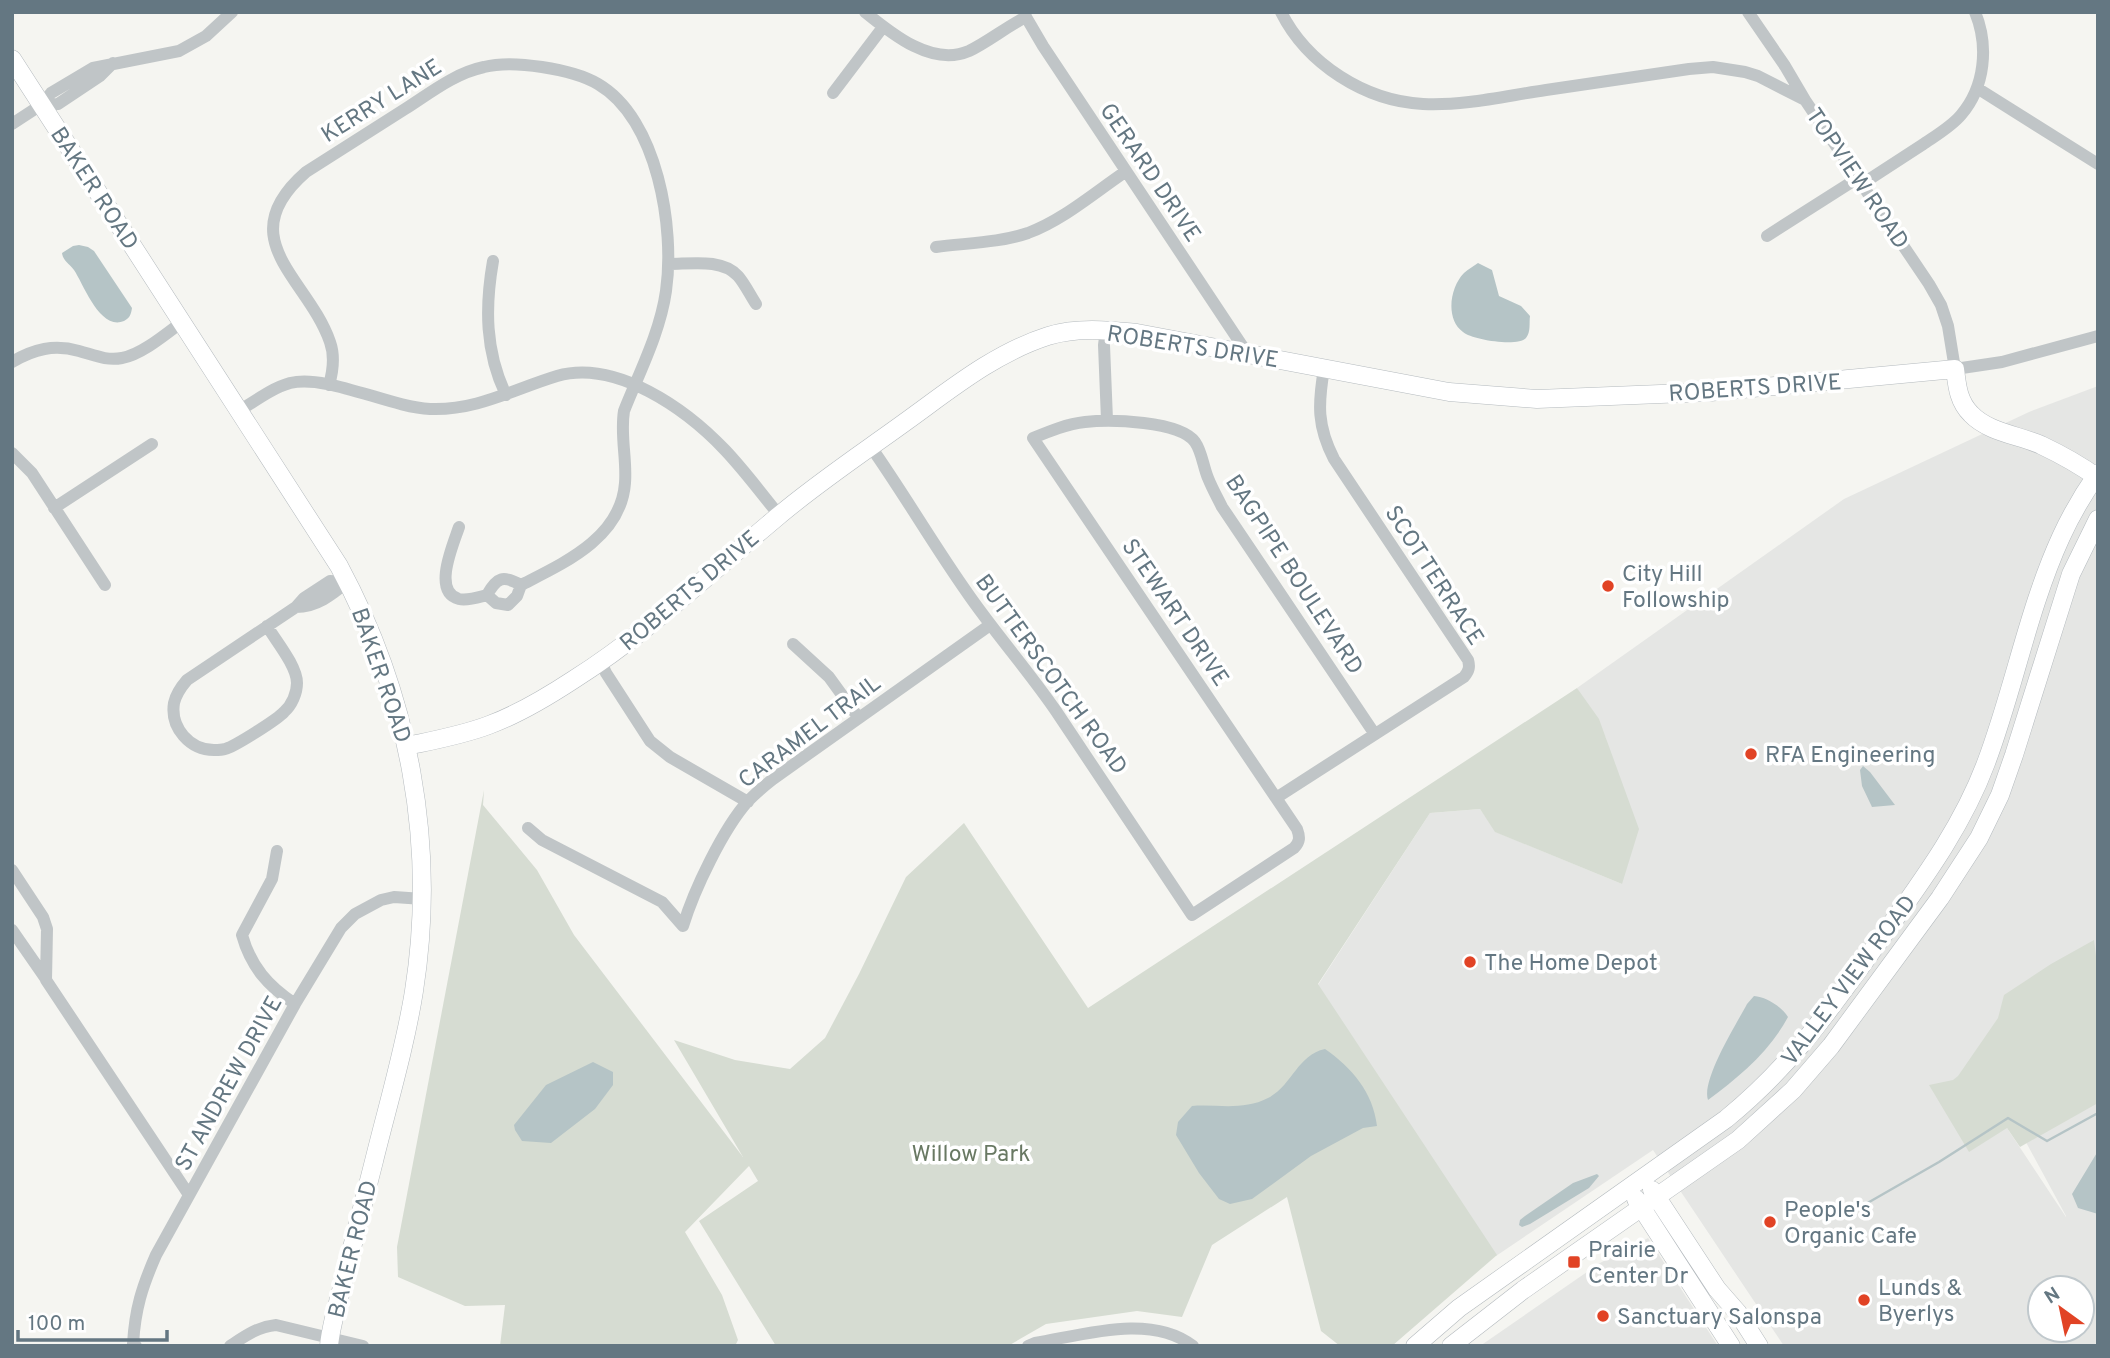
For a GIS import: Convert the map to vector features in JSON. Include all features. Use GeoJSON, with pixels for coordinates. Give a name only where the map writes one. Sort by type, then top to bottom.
{"type":"FeatureCollection","features":[{"type":"Feature","properties":{"kind":"main road","name":"BAKER ROAD"},"geometry":{"type":"LineString","coordinates":[[12,59],[317,531],[347,582],[364,613],[381,657],[407,746],[419,828],[423,899],[414,991],[404,1044],[328,1343]]}},
{"type":"Feature","properties":{"kind":"main road","name":"ROBERTS DRIVE"},"geometry":{"type":"LineString","coordinates":[[407,746],[490,725],[541,699],[601,662],[779,515],[874,453],[973,374],[1007,353],[1049,336],[1078,330],[1106,330],[1247,353],[1449,392],[1536,400],[1710,392],[1955,369]]}},
{"type":"Feature","properties":{"kind":"main road","name":"TOPVIEW ROAD"},"geometry":{"type":"LineString","coordinates":[[1955,369],[1960,399],[1977,420],[2042,446],[2097,476]]}},
{"type":"Feature","properties":{"kind":"main road","name":"VALLEY VIEW ROAD"},"geometry":{"type":"LineString","coordinates":[[1415,1346],[1459,1308],[1637,1184],[1754,1097],[1789,1061],[1834,1005],[1949,840],[1970,801],[1998,730],[2028,626],[2061,537],[2097,476]]}},
{"type":"Feature","properties":{"kind":"main road","name":"VALLEY VIEW ROAD"},"geometry":{"type":"LineString","coordinates":[[1451,1346],[1523,1290],[1738,1140],[1810,1073],[1859,1009],[1979,838],[2000,795],[2067,585],[2098,519]]}},
{"type":"Feature","properties":{"kind":"main road"},"geometry":{"type":"LineString","coordinates":[[1637,1184],[1738,1313],[1759,1346]]}},
{"type":"Feature","properties":{"kind":"main road"},"geometry":{"type":"LineString","coordinates":[[1650,1203],[1731,1346]]}},
{"type":"Feature","properties":{"kind":"street"},"geometry":{"type":"LineString","coordinates":[[12,124],[41,105],[58,104],[100,76],[113,63],[179,51],[206,36],[232,12]]}},
{"type":"Feature","properties":{"kind":"street"},"geometry":{"type":"LineString","coordinates":[[865,12],[883,27],[928,53],[956,54],[968,51],[1025,15]]}},
{"type":"Feature","properties":{"kind":"street","name":"TOPVIEW ROAD"},"geometry":{"type":"LineString","coordinates":[[1281,12],[1289,27],[1322,64],[1369,92],[1395,100],[1421,104],[1463,103],[1713,67],[1758,76],[1805,100],[1941,304],[1948,326],[1955,369]]}},
{"type":"Feature","properties":{"kind":"street"},"geometry":{"type":"LineString","coordinates":[[1748,12],[1785,65],[1805,100]]}},
{"type":"Feature","properties":{"kind":"street"},"geometry":{"type":"LineString","coordinates":[[1768,236],[1946,128],[1961,115],[1977,88],[1982,70],[1982,34],[1975,12]]}},
{"type":"Feature","properties":{"kind":"street","name":"GERARD DRIVE"},"geometry":{"type":"LineString","coordinates":[[1025,15],[1125,172],[1247,353]]}},
{"type":"Feature","properties":{"kind":"street"},"geometry":{"type":"LineString","coordinates":[[834,93],[883,27]]}},
{"type":"Feature","properties":{"kind":"street","name":"KERRY LANE"},"geometry":{"type":"LineString","coordinates":[[329,385],[333,359],[330,343],[319,320],[278,254],[274,241],[277,210],[284,195],[306,172],[446,82],[486,66],[508,64],[559,70],[592,81],[613,96],[636,125],[659,181],[668,236],[669,264],[666,294],[659,321],[624,411],[622,425],[625,483],[622,502],[613,520],[598,537],[578,555],[521,585],[517,596],[508,605],[496,603],[487,596],[460,599],[446,587],[444,581],[458,527]]}},
{"type":"Feature","properties":{"kind":"street"},"geometry":{"type":"LineString","coordinates":[[1977,88],[2098,164]]}},
{"type":"Feature","properties":{"kind":"street"},"geometry":{"type":"LineString","coordinates":[[936,247],[1025,234],[1063,214],[1125,172]]}},
{"type":"Feature","properties":{"kind":"street"},"geometry":{"type":"LineString","coordinates":[[493,261],[487,306],[488,335],[494,364],[506,395]]}},
{"type":"Feature","properties":{"kind":"street"},"geometry":{"type":"LineString","coordinates":[[669,264],[714,264],[730,270],[737,275],[756,304]]}},
{"type":"Feature","properties":{"kind":"street"},"geometry":{"type":"LineString","coordinates":[[12,362],[49,347],[111,359],[125,358],[182,322]]}},
{"type":"Feature","properties":{"kind":"street"},"geometry":{"type":"LineString","coordinates":[[1106,330],[1104,345],[1107,420]]}},
{"type":"Feature","properties":{"kind":"street","name":"ROBERTS DRIVE"},"geometry":{"type":"LineString","coordinates":[[1955,369],[2002,362],[2098,336]]}},
{"type":"Feature","properties":{"kind":"street","name":"SCOT TERRACE"},"geometry":{"type":"LineString","coordinates":[[1276,798],[1464,677],[1469,666],[1468,660],[1325,443],[1319,405],[1324,369]]}},
{"type":"Feature","properties":{"kind":"street"},"geometry":{"type":"LineString","coordinates":[[239,411],[276,388],[290,383],[329,385],[425,409],[485,403],[573,373],[604,374],[636,385],[701,427],[724,449],[779,515]]}},
{"type":"Feature","properties":{"kind":"street","name":"BAGPIPE BOULEVARD"},"geometry":{"type":"LineString","coordinates":[[1107,420],[1175,429],[1196,443],[1207,476],[1223,507],[1374,733]]}},
{"type":"Feature","properties":{"kind":"street","name":"STEWART DRIVE"},"geometry":{"type":"LineString","coordinates":[[1107,420],[1074,424],[1034,438],[1300,836],[1294,848],[1192,915]]}},
{"type":"Feature","properties":{"kind":"street"},"geometry":{"type":"LineString","coordinates":[[54,508],[152,444]]}},
{"type":"Feature","properties":{"kind":"street"},"geometry":{"type":"LineString","coordinates":[[12,453],[32,474],[104,585]]}},
{"type":"Feature","properties":{"kind":"street","name":"BUTTERSCOTCH ROAD"},"geometry":{"type":"LineString","coordinates":[[874,453],[990,625],[1041,689],[1192,915]]}},
{"type":"Feature","properties":{"kind":"street","name":"KERRY LANE"},"geometry":{"type":"LineString","coordinates":[[487,596],[500,579],[510,579],[521,585]]}},
{"type":"Feature","properties":{"kind":"street"},"geometry":{"type":"LineString","coordinates":[[267,626],[295,670],[297,682],[292,703],[284,713],[226,749],[200,748],[188,741],[178,731],[174,719],[174,704],[178,691],[187,680],[330,581],[347,582]]}},
{"type":"Feature","properties":{"kind":"street","name":"CARAMEL TRAIL"},"geometry":{"type":"LineString","coordinates":[[528,828],[542,840],[662,902],[683,926],[691,902],[720,844],[748,802],[772,779],[990,625]]}},
{"type":"Feature","properties":{"kind":"street"},"geometry":{"type":"LineString","coordinates":[[793,644],[829,677],[858,717]]}},
{"type":"Feature","properties":{"kind":"street"},"geometry":{"type":"LineString","coordinates":[[601,662],[643,734],[650,741],[670,757],[748,802]]}},
{"type":"Feature","properties":{"kind":"street"},"geometry":{"type":"LineString","coordinates":[[277,851],[272,879],[242,935],[245,947],[266,982],[295,1004]]}},
{"type":"Feature","properties":{"kind":"street"},"geometry":{"type":"LineString","coordinates":[[12,870],[43,917],[47,929],[46,980]]}},
{"type":"Feature","properties":{"kind":"street","name":"ST ANDREW DRIVE"},"geometry":{"type":"LineString","coordinates":[[136,1346],[133,1344],[135,1312],[156,1255],[295,1004],[341,928],[355,914],[381,900],[394,897],[423,899]]}},
{"type":"Feature","properties":{"kind":"street"},"geometry":{"type":"LineString","coordinates":[[12,930],[189,1195]]}},
{"type":"Feature","properties":{"kind":"street"},"geometry":{"type":"LineString","coordinates":[[230,1346],[251,1332],[275,1325],[328,1343],[363,1346]]}},
{"type":"Feature","properties":{"kind":"street"},"geometry":{"type":"LineString","coordinates":[[1028,1346],[1139,1327],[1173,1334],[1193,1346]]}},
{"type":"Feature","properties":{"kind":"shaded area"},"geometry":{"type":"Polygon","coordinates":[[[79,245],[94,251],[132,308],[126,320],[115,322],[100,313],[64,258],[62,253],[79,245]]]}},
{"type":"Feature","properties":{"kind":"shaded area"},"geometry":{"type":"Polygon","coordinates":[[[1478,263],[1492,270],[1499,296],[1521,306],[1530,316],[1528,336],[1521,341],[1485,340],[1468,335],[1457,326],[1452,311],[1455,286],[1464,273],[1478,263]]]}},
{"type":"Feature","properties":{"kind":"shaded area"},"geometry":{"type":"Polygon","coordinates":[[[2098,386],[2098,1346],[1784,1346],[1653,1150],[1496,1256],[1318,985],[1430,813],[1480,809],[1496,832],[1622,884],[1606,738],[1577,688],[1844,499],[2029,412],[2098,386]],[[2015,1122],[2007,1128],[2066,1216],[2015,1122]]]}},
{"type":"Feature","properties":{"kind":"shaded area"},"geometry":{"type":"Polygon","coordinates":[[[1863,766],[1895,805],[1872,807],[1862,786],[1860,770],[1863,766]]]}},
{"type":"Feature","properties":{"kind":"shaded area"},"geometry":{"type":"Polygon","coordinates":[[[1754,996],[1773,1003],[1788,1017],[1753,1063],[1708,1100],[1707,1091],[1715,1066],[1728,1037],[1754,996]]]}},
{"type":"Feature","properties":{"kind":"shaded area"},"geometry":{"type":"Polygon","coordinates":[[[1325,1049],[1344,1064],[1360,1082],[1371,1102],[1377,1126],[1363,1128],[1311,1156],[1252,1199],[1230,1204],[1219,1199],[1199,1173],[1176,1135],[1178,1122],[1192,1106],[1240,1106],[1268,1098],[1283,1086],[1301,1064],[1315,1052],[1325,1049]]]}},
{"type":"Feature","properties":{"kind":"shaded area"},"geometry":{"type":"Polygon","coordinates":[[[593,1062],[613,1072],[613,1085],[595,1109],[551,1143],[522,1141],[514,1125],[546,1085],[593,1062]]]}},
{"type":"Feature","properties":{"kind":"shaded area"},"geometry":{"type":"Polygon","coordinates":[[[2098,1151],[2098,1214],[2078,1208],[2072,1194],[2098,1151]]]}},
{"type":"Feature","properties":{"kind":"shaded area"},"geometry":{"type":"Polygon","coordinates":[[[1597,1174],[1599,1176],[1589,1188],[1530,1224],[1522,1227],[1519,1225],[1525,1216],[1573,1183],[1597,1174]]]}},
{"type":"Feature","properties":{"kind":"shaded area"},"geometry":{"type":"Polygon","coordinates":[[[1648,1238],[1718,1346],[1480,1346],[1600,1263],[1648,1238]]]}},
{"type":"Feature","properties":{"kind":"green space","name":"Willow Park"},"geometry":{"type":"Polygon","coordinates":[[[1577,688],[1599,719],[1639,829],[1622,884],[1495,832],[1480,809],[1430,813],[1318,984],[1497,1255],[1392,1346],[1340,1346],[1321,1331],[1287,1197],[1212,1245],[1182,1317],[1137,1311],[1046,1324],[1008,1346],[776,1346],[699,1221],[758,1181],[749,1166],[685,1232],[722,1295],[738,1340],[735,1346],[500,1346],[505,1305],[465,1306],[398,1277],[397,1247],[484,790],[483,805],[537,870],[574,935],[743,1157],[674,1040],[735,1060],[790,1069],[825,1038],[906,877],[964,823],[1088,1008],[1577,688]]]}},
{"type":"Feature","properties":{"kind":"green space"},"geometry":{"type":"Polygon","coordinates":[[[2094,940],[2098,972],[2098,1103],[2020,1147],[2007,1128],[1969,1152],[1929,1085],[1953,1080],[1958,1076],[1998,1018],[2004,995],[2094,940]]]}},
{"type":"Feature","properties":{"kind":"waterway"},"geometry":{"type":"LineString","coordinates":[[1864,1205],[2008,1118],[2047,1141],[2098,1113]]}},
{"type":"Feature","properties":{"kind":"place","name":"City Hill Followship"},"geometry":{"type":"Point","coordinates":[1608,586]}},
{"type":"Feature","properties":{"kind":"place","name":"RFA Engineering"},"geometry":{"type":"Point","coordinates":[1751,754]}},
{"type":"Feature","properties":{"kind":"place","name":"The Home Depot"},"geometry":{"type":"Point","coordinates":[1470,962]}},
{"type":"Feature","properties":{"kind":"place","name":"People's Organic Cafe"},"geometry":{"type":"Point","coordinates":[1770,1222]}},
{"type":"Feature","properties":{"kind":"place","name":"Prairie Center Dr"},"geometry":{"type":"Point","coordinates":[1574,1262]}},
{"type":"Feature","properties":{"kind":"place","name":"Lunds & Byerlys"},"geometry":{"type":"Point","coordinates":[1864,1300]}},
{"type":"Feature","properties":{"kind":"place","name":"Sanctuary Salonspa"},"geometry":{"type":"Point","coordinates":[1603,1316]}}]}
